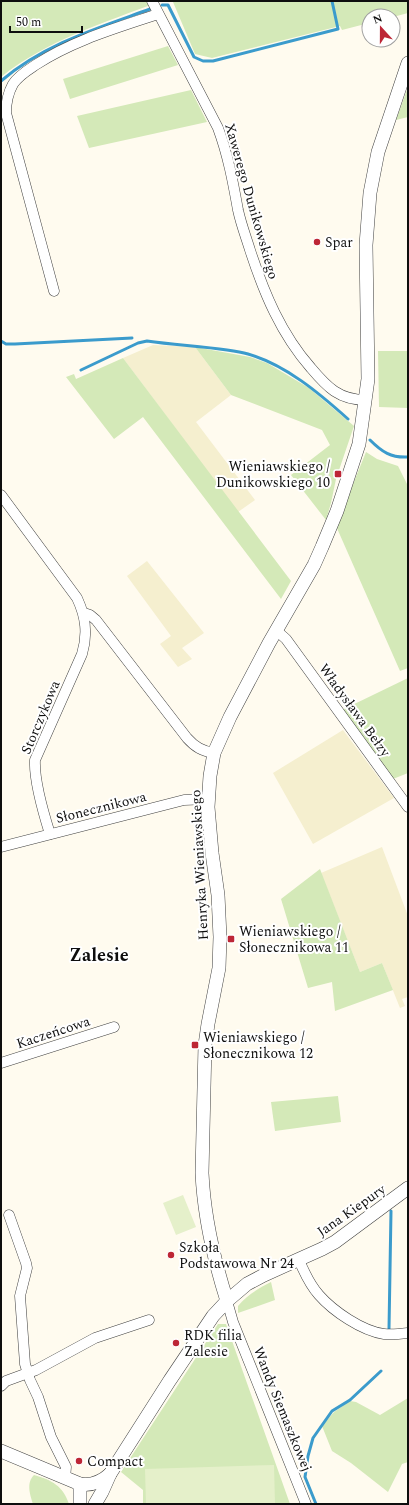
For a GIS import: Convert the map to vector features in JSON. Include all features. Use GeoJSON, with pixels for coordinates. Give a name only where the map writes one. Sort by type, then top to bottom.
{"type":"FeatureCollection","features":[{"type":"Feature","properties":{"kind":"street","name":"Xawerego Dunikowskiego"},"geometry":{"type":"LineString","coordinates":[[152,1],[190,71],[218,128],[230,165],[242,225],[264,290],[277,319],[288,338],[304,360],[332,391],[357,400],[366,400]]}},
{"type":"Feature","properties":{"kind":"street"},"geometry":{"type":"LineString","coordinates":[[54,290],[6,113],[6,103],[10,90],[22,74],[60,50],[78,42],[158,14]]}},
{"type":"Feature","properties":{"kind":"street","name":"Henryka Wieniawskiego"},"geometry":{"type":"LineString","coordinates":[[227,1301],[216,1264],[211,1240],[203,1193],[202,1173],[205,1045],[218,968],[220,936],[218,895],[212,853],[208,799],[210,776],[214,753],[237,702],[314,565],[337,512],[359,444],[368,382],[369,357],[366,245],[370,193],[378,152],[408,63]]}},
{"type":"Feature","properties":{"kind":"street","name":"Storczykowa"},"geometry":{"type":"LineString","coordinates":[[1,495],[77,598],[84,613],[86,637],[82,654],[35,760],[35,774],[50,834]]}},
{"type":"Feature","properties":{"kind":"street","name":"Storczykowa"},"geometry":{"type":"LineString","coordinates":[[84,613],[90,615],[96,620],[190,742],[201,749],[214,753]]}},
{"type":"Feature","properties":{"kind":"street","name":"Władysława Bełzy"},"geometry":{"type":"LineString","coordinates":[[277,631],[286,639],[408,807]]}},
{"type":"Feature","properties":{"kind":"street","name":"Słonecznikowa"},"geometry":{"type":"LineString","coordinates":[[1,846],[188,799],[208,799]]}},
{"type":"Feature","properties":{"kind":"street","name":"Kaczeńcowa"},"geometry":{"type":"LineString","coordinates":[[1,1063],[114,1027]]}},
{"type":"Feature","properties":{"kind":"street","name":"Jana Kiepury"},"geometry":{"type":"LineString","coordinates":[[227,1301],[247,1284],[335,1242],[408,1188]]}},
{"type":"Feature","properties":{"kind":"street"},"geometry":{"type":"LineString","coordinates":[[9,1215],[27,1268],[20,1296],[25,1364],[51,1437],[66,1467],[65,1478]]}},
{"type":"Feature","properties":{"kind":"street"},"geometry":{"type":"LineString","coordinates":[[299,1260],[309,1280],[319,1295],[346,1317],[359,1325],[383,1334],[408,1333]]}},
{"type":"Feature","properties":{"kind":"street"},"geometry":{"type":"LineString","coordinates":[[94,1504],[102,1492],[110,1474],[189,1352],[213,1316],[227,1301]]}},
{"type":"Feature","properties":{"kind":"street","name":"Wandy Siemaszkowej"},"geometry":{"type":"LineString","coordinates":[[227,1301],[233,1322],[306,1504]]}},
{"type":"Feature","properties":{"kind":"street"},"geometry":{"type":"LineString","coordinates":[[1,1386],[6,1381],[44,1366],[95,1338],[149,1320]]}},
{"type":"Feature","properties":{"kind":"street"},"geometry":{"type":"LineString","coordinates":[[1,1451],[80,1484],[94,1484],[110,1474]]}},
{"type":"Feature","properties":{"kind":"street"},"geometry":{"type":"LineString","coordinates":[[80,1484],[80,1504]]}},
{"type":"Feature","properties":{"kind":"shaded area"},"geometry":{"type":"Polygon","coordinates":[[[153,345],[195,347],[231,395],[196,422],[255,500],[238,512],[123,358],[153,345]]]}},
{"type":"Feature","properties":{"kind":"shaded area"},"geometry":{"type":"Polygon","coordinates":[[[147,561],[204,633],[182,648],[192,659],[178,667],[160,644],[171,636],[127,576],[147,561]]]}},
{"type":"Feature","properties":{"kind":"shaded area"},"geometry":{"type":"Polygon","coordinates":[[[343,730],[394,798],[313,844],[273,773],[343,730]]]}},
{"type":"Feature","properties":{"kind":"shaded area"},"geometry":{"type":"Polygon","coordinates":[[[382,847],[408,916],[408,997],[402,999],[405,1006],[400,1008],[382,963],[360,972],[321,873],[382,847]]]}},
{"type":"Feature","properties":{"kind":"green space"},"geometry":{"type":"Polygon","coordinates":[[[1,1],[408,1],[408,13],[401,15],[401,8],[361,8],[361,25],[342,30],[340,26],[212,58],[195,54],[173,2],[158,2],[97,25],[57,43],[37,53],[1,77],[1,1]]]}},
{"type":"Feature","properties":{"kind":"green space"},"geometry":{"type":"Polygon","coordinates":[[[168,46],[178,65],[70,99],[63,79],[168,46]]]}},
{"type":"Feature","properties":{"kind":"green space"},"geometry":{"type":"Polygon","coordinates":[[[408,87],[408,117],[396,120],[408,87]]]}},
{"type":"Feature","properties":{"kind":"green space"},"geometry":{"type":"Polygon","coordinates":[[[191,90],[207,122],[89,148],[77,116],[191,90]]]}},
{"type":"Feature","properties":{"kind":"green space"},"geometry":{"type":"Polygon","coordinates":[[[195,347],[250,357],[267,363],[309,388],[354,426],[336,479],[326,520],[291,475],[330,445],[322,430],[231,395],[195,347]]]}},
{"type":"Feature","properties":{"kind":"green space"},"geometry":{"type":"Polygon","coordinates":[[[378,351],[408,351],[408,408],[379,407],[378,351]]]}},
{"type":"Feature","properties":{"kind":"green space"},"geometry":{"type":"Polygon","coordinates":[[[123,358],[291,581],[281,599],[143,417],[114,439],[66,377],[74,374],[76,379],[123,358]]]}},
{"type":"Feature","properties":{"kind":"green space"},"geometry":{"type":"Polygon","coordinates":[[[366,452],[377,459],[398,466],[408,486],[408,668],[400,671],[336,526],[366,452]]]}},
{"type":"Feature","properties":{"kind":"green space"},"geometry":{"type":"Polygon","coordinates":[[[408,678],[408,773],[393,779],[342,710],[408,678]]]}},
{"type":"Feature","properties":{"kind":"green space"},"geometry":{"type":"Polygon","coordinates":[[[320,869],[360,972],[382,963],[393,990],[335,1011],[332,982],[308,988],[281,899],[320,869]]]}},
{"type":"Feature","properties":{"kind":"green space"},"geometry":{"type":"Polygon","coordinates":[[[338,1096],[341,1122],[275,1131],[271,1102],[338,1096]]]}},
{"type":"Feature","properties":{"kind":"green space"},"geometry":{"type":"Polygon","coordinates":[[[183,1195],[196,1227],[176,1235],[163,1203],[183,1195]]]}},
{"type":"Feature","properties":{"kind":"green space"},"geometry":{"type":"Polygon","coordinates":[[[271,1282],[275,1300],[238,1313],[238,1306],[245,1298],[271,1282]]]}},
{"type":"Feature","properties":{"kind":"green space"},"geometry":{"type":"Polygon","coordinates":[[[218,1324],[226,1324],[290,1504],[143,1504],[143,1490],[121,1472],[218,1324]]]}},
{"type":"Feature","properties":{"kind":"green space"},"geometry":{"type":"Polygon","coordinates":[[[408,1398],[408,1462],[402,1464],[388,1492],[351,1463],[332,1451],[322,1426],[334,1412],[350,1401],[356,1402],[380,1415],[408,1398]]]}},
{"type":"Feature","properties":{"kind":"green space"},"geometry":{"type":"Polygon","coordinates":[[[274,1465],[275,1504],[146,1504],[145,1469],[274,1465]]]}},
{"type":"Feature","properties":{"kind":"green space"},"geometry":{"type":"Polygon","coordinates":[[[34,1475],[46,1479],[60,1488],[69,1504],[33,1504],[29,1485],[34,1475]]]}},
{"type":"Feature","properties":{"kind":"waterway"},"geometry":{"type":"LineString","coordinates":[[162,5],[168,5],[194,57],[203,61],[213,61],[338,29],[332,1]]}},
{"type":"Feature","properties":{"kind":"waterway"},"geometry":{"type":"LineString","coordinates":[[1,81],[18,68],[53,47],[91,30],[150,9]]}},
{"type":"Feature","properties":{"kind":"waterway"},"geometry":{"type":"LineString","coordinates":[[1,341],[6,344],[15,344],[132,338]]}},
{"type":"Feature","properties":{"kind":"waterway"},"geometry":{"type":"LineString","coordinates":[[81,370],[138,343],[147,341],[238,352],[248,354],[276,365],[314,390],[348,419]]}},
{"type":"Feature","properties":{"kind":"waterway"},"geometry":{"type":"LineString","coordinates":[[370,440],[387,453],[408,457]]}},
{"type":"Feature","properties":{"kind":"waterway"},"geometry":{"type":"LineString","coordinates":[[389,1329],[391,1211]]}},
{"type":"Feature","properties":{"kind":"waterway"},"geometry":{"type":"LineString","coordinates":[[316,1504],[305,1477],[308,1456],[313,1438],[332,1411],[350,1400],[381,1371]]}},
{"type":"Feature","properties":{"kind":"place","name":"Spar"},"geometry":{"type":"Point","coordinates":[317,242]}},
{"type":"Feature","properties":{"kind":"place","name":"Wieniawskiego / Dunikowskiego 10"},"geometry":{"type":"Point","coordinates":[338,474]}},
{"type":"Feature","properties":{"kind":"place","name":"Wieniawskiego / Słonecznikowa 11"},"geometry":{"type":"Point","coordinates":[231,939]}},
{"type":"Feature","properties":{"kind":"place","name":"Wieniawskiego / Słonecznikowa 12"},"geometry":{"type":"Point","coordinates":[195,1045]}},
{"type":"Feature","properties":{"kind":"place","name":"Szkoła Podstawowa Nr 24"},"geometry":{"type":"Point","coordinates":[171,1255]}},
{"type":"Feature","properties":{"kind":"place","name":"RDK filia Zalesie"},"geometry":{"type":"Point","coordinates":[176,1343]}},
{"type":"Feature","properties":{"kind":"place","name":"Compact"},"geometry":{"type":"Point","coordinates":[79,1461]}},
{"type":"Feature","properties":{"kind":"district","name":"Zalesie"},"geometry":{"type":"Point","coordinates":[99,955]}}]}
